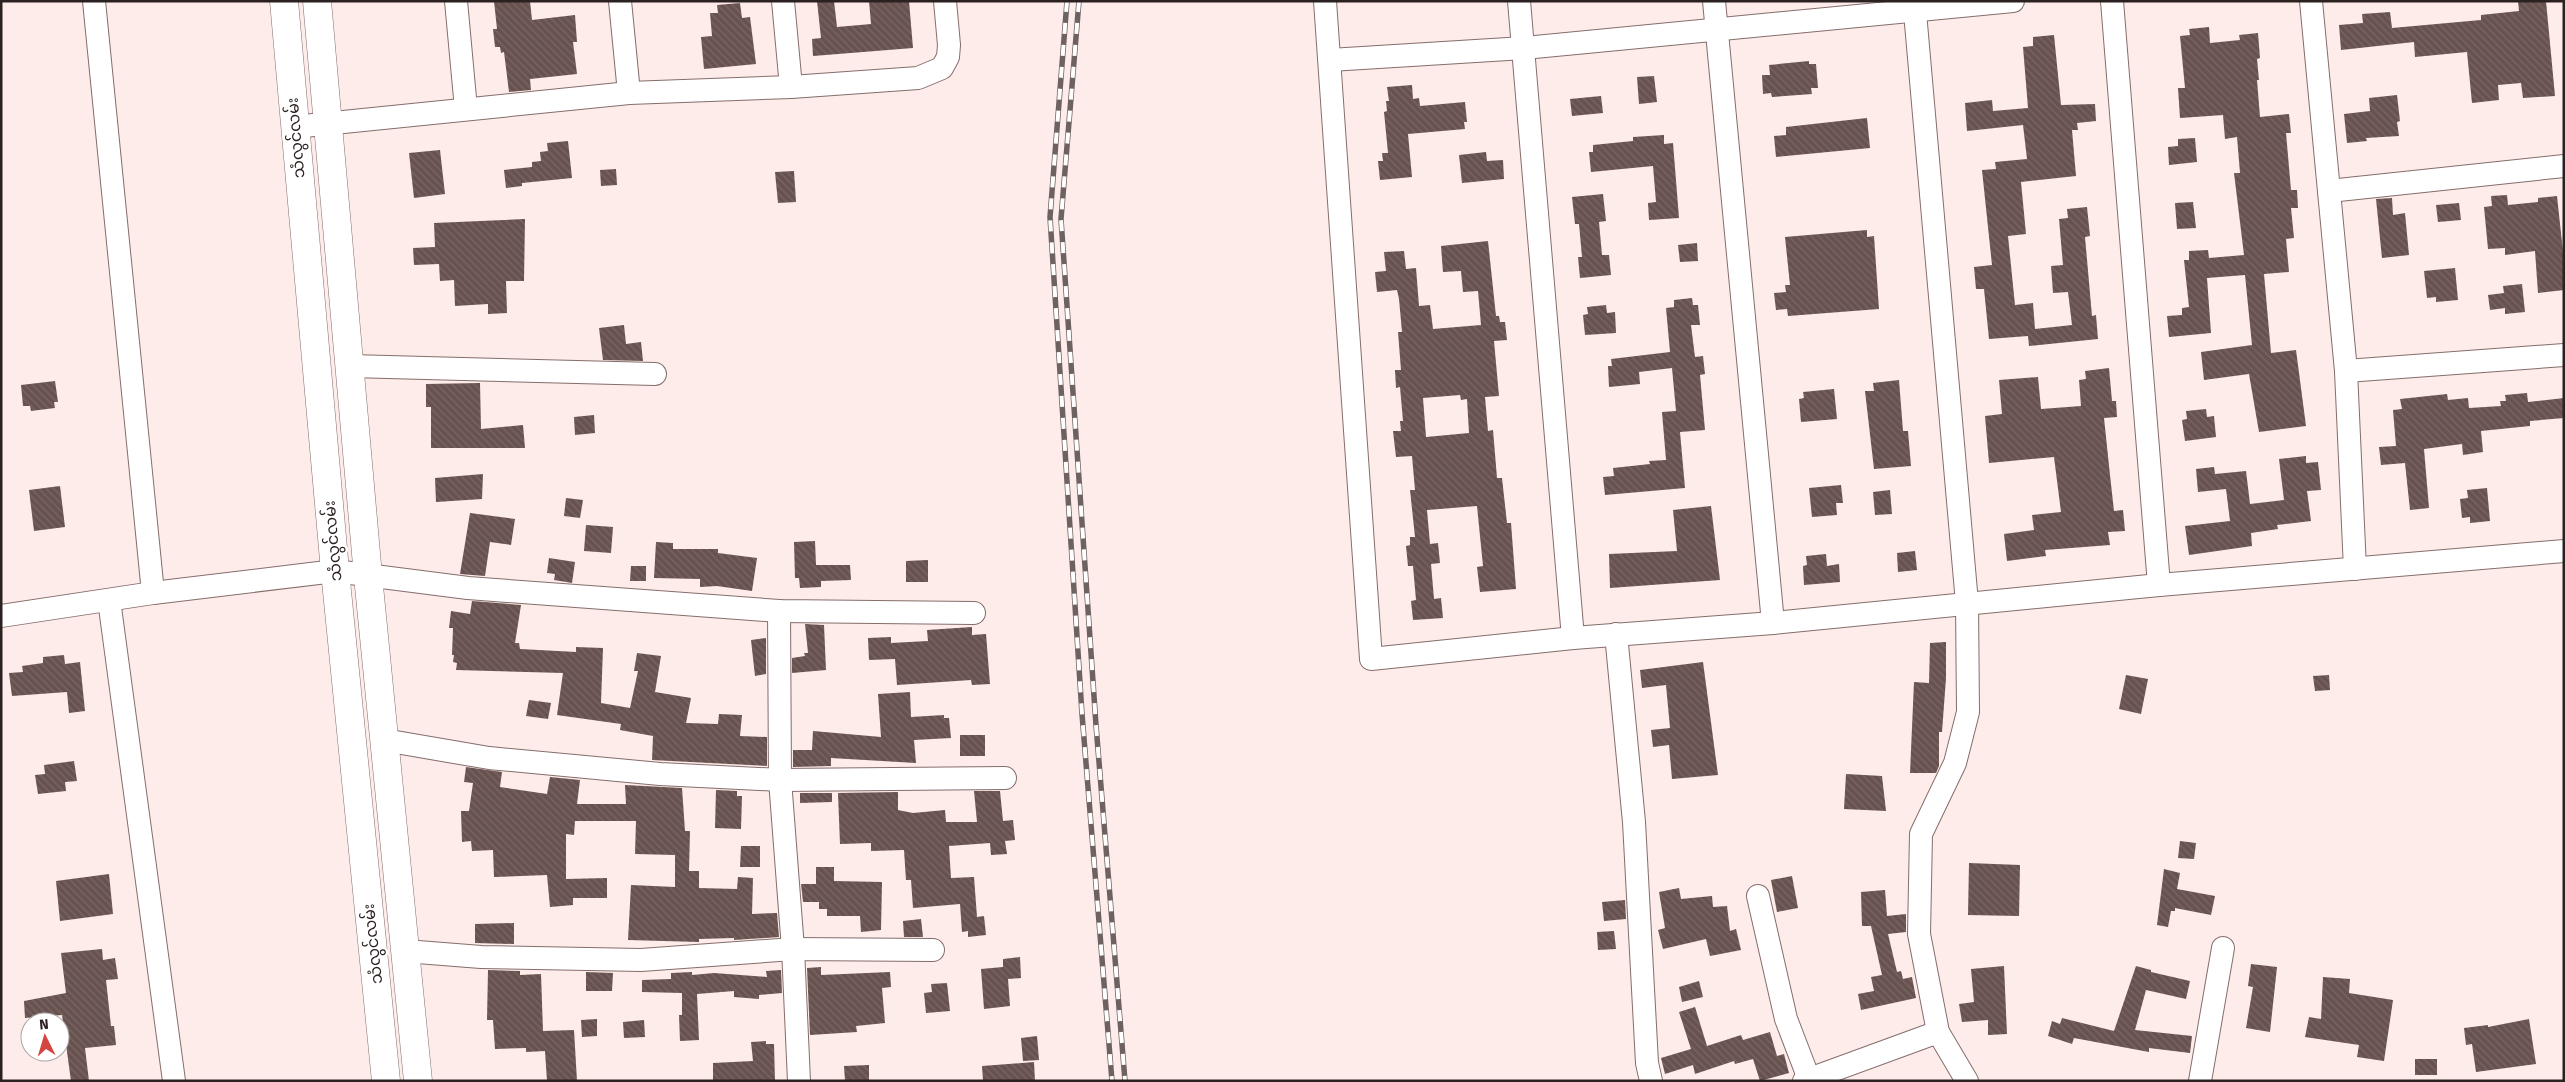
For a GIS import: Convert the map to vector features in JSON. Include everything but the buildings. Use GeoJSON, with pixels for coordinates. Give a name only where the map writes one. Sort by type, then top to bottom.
{"type":"FeatureCollection","features":[{"type":"Feature","properties":{"kind":"main road","name":"သံလွင်လမ်း"},"geometry":{"type":"LineString","coordinates":[[284,1],[335,571],[386,1081]]}},
{"type":"Feature","properties":{"kind":"main road","name":"သံလွင်လမ်း"},"geometry":{"type":"LineString","coordinates":[[317,1],[368,576],[418,1081]]}},
{"type":"Feature","properties":{"kind":"street"},"geometry":{"type":"LineString","coordinates":[[94,1],[153,593]]}},
{"type":"Feature","properties":{"kind":"street"},"geometry":{"type":"LineString","coordinates":[[456,1],[466,109]]}},
{"type":"Feature","properties":{"kind":"street"},"geometry":{"type":"LineString","coordinates":[[620,1],[629,93]]}},
{"type":"Feature","properties":{"kind":"street"},"geometry":{"type":"LineString","coordinates":[[782,1],[791,87]]}},
{"type":"Feature","properties":{"kind":"street"},"geometry":{"type":"LineString","coordinates":[[294,127],[629,93],[791,87],[918,78],[942,68],[948,57],[949,44],[945,1]]}},
{"type":"Feature","properties":{"kind":"street"},"geometry":{"type":"LineString","coordinates":[[1325,1],[1371,658],[1616,634],[1773,623],[2159,585],[2564,551]]}},
{"type":"Feature","properties":{"kind":"street"},"geometry":{"type":"LineString","coordinates":[[1519,1],[1573,638]]}},
{"type":"Feature","properties":{"kind":"street"},"geometry":{"type":"LineString","coordinates":[[1714,1],[1773,623]]}},
{"type":"Feature","properties":{"kind":"street"},"geometry":{"type":"LineString","coordinates":[[1330,60],[1524,48],[1914,6],[2013,1]]}},
{"type":"Feature","properties":{"kind":"street"},"geometry":{"type":"LineString","coordinates":[[2112,1],[2159,585]]}},
{"type":"Feature","properties":{"kind":"street"},"geometry":{"type":"LineString","coordinates":[[2312,1],[2346,371],[2355,569]]}},
{"type":"Feature","properties":{"kind":"street"},"geometry":{"type":"LineString","coordinates":[[1914,6],[1967,603],[1968,712],[1955,763],[1921,834],[1919,934],[1938,1032],[1967,1081]]}},
{"type":"Feature","properties":{"kind":"street"},"geometry":{"type":"LineString","coordinates":[[2329,191],[2564,166]]}},
{"type":"Feature","properties":{"kind":"street"},"geometry":{"type":"LineString","coordinates":[[2346,371],[2564,355]]}},
{"type":"Feature","properties":{"kind":"street"},"geometry":{"type":"LineString","coordinates":[[350,366],[655,374]]}},
{"type":"Feature","properties":{"kind":"street"},"geometry":{"type":"LineString","coordinates":[[1,616],[153,593],[335,571],[468,588],[779,611],[974,613]]}},
{"type":"Feature","properties":{"kind":"street"},"geometry":{"type":"LineString","coordinates":[[109,600],[174,1081]]}},
{"type":"Feature","properties":{"kind":"street"},"geometry":{"type":"LineString","coordinates":[[779,611],[780,780],[793,949],[799,1081]]}},
{"type":"Feature","properties":{"kind":"street"},"geometry":{"type":"LineString","coordinates":[[1616,634],[1634,822],[1647,1063],[1651,1081]]}},
{"type":"Feature","properties":{"kind":"street"},"geometry":{"type":"LineString","coordinates":[[384,740],[488,758],[660,774],[780,780],[1005,778]]}},
{"type":"Feature","properties":{"kind":"street"},"geometry":{"type":"LineString","coordinates":[[1758,896],[1786,1019],[1806,1080],[1938,1032]]}},
{"type":"Feature","properties":{"kind":"street"},"geometry":{"type":"LineString","coordinates":[[2200,1081],[2223,948]]}},
{"type":"Feature","properties":{"kind":"street"},"geometry":{"type":"LineString","coordinates":[[405,951],[481,957],[641,960],[793,949],[934,950]]}},
{"type":"Feature","properties":{"kind":"railway"},"geometry":{"type":"LineString","coordinates":[[1067,1],[1050,217],[1082,714],[1112,1081]]}},
{"type":"Feature","properties":{"kind":"railway"},"geometry":{"type":"LineString","coordinates":[[1079,1],[1061,219],[1096,725],[1125,1081]]}}]}
